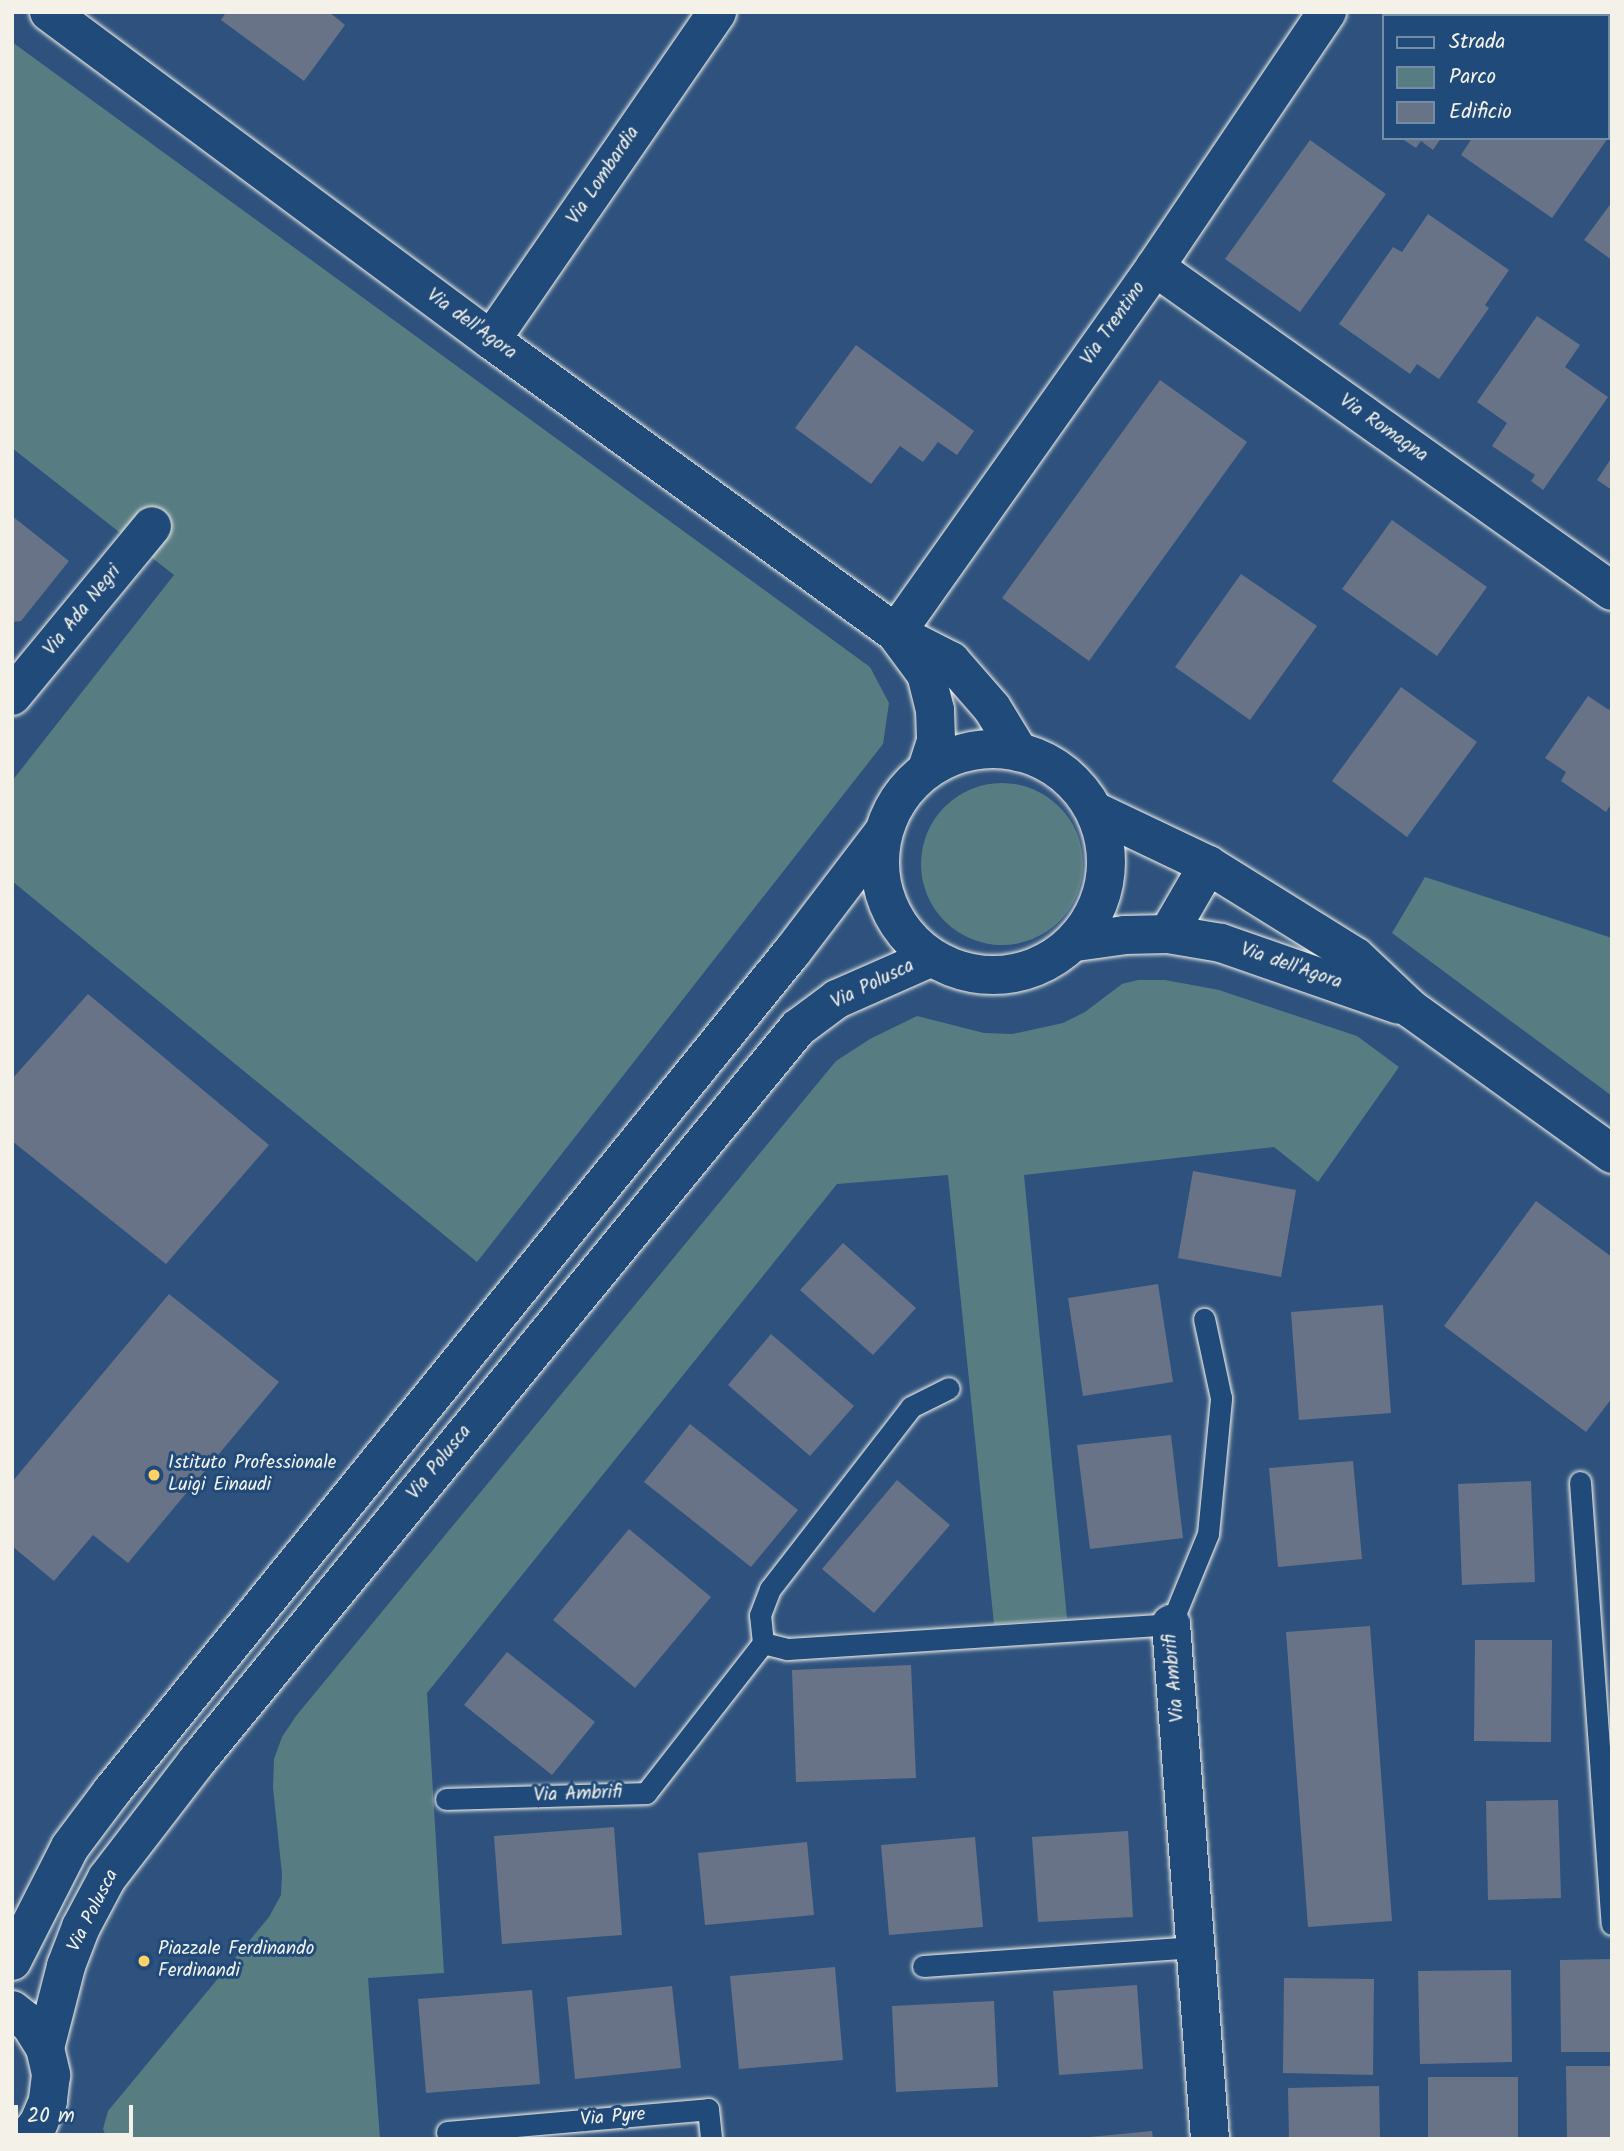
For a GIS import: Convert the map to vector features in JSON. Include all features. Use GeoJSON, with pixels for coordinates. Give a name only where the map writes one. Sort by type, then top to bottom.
{"type":"FeatureCollection","features":[{"type":"Feature","properties":{"kind":"street","name":"Via dell'Agora"},"geometry":{"type":"LineString","coordinates":[[49,12],[491,340],[896,633],[951,661],[992,708],[1018,751]]}},
{"type":"Feature","properties":{"kind":"street","name":"Via Lombardia"},"geometry":{"type":"LineString","coordinates":[[491,340],[717,12]]}},
{"type":"Feature","properties":{"kind":"street","name":"Via Trentino"},"geometry":{"type":"LineString","coordinates":[[896,633],[1155,267],[1327,12]]}},
{"type":"Feature","properties":{"kind":"street","name":"Via Romagna"},"geometry":{"type":"LineString","coordinates":[[1155,267],[1612,591]]}},
{"type":"Feature","properties":{"kind":"street","name":"Via Ada Negri"},"geometry":{"type":"LineString","coordinates":[[12,696],[25,668],[152,526]]}},
{"type":"Feature","properties":{"kind":"street","name":"Via dell'Agora"},"geometry":{"type":"LineString","coordinates":[[896,633],[926,674],[935,709],[936,741],[927,769]]}},
{"type":"Feature","properties":{"kind":"street","name":"Via dell'Agora"},"geometry":{"type":"LineString","coordinates":[[986,749],[1018,751],[1050,764],[1076,784],[1095,811],[1106,845],[1106,879],[1096,913],[1076,942],[1044,965],[1006,976],[967,974],[930,958],[904,934],[887,904],[878,869],[882,834],[892,809],[907,787],[927,769],[955,755],[986,749]]}},
{"type":"Feature","properties":{"kind":"street","name":"Via dell'Agora"},"geometry":{"type":"LineString","coordinates":[[1095,811],[1208,865],[1356,957],[1411,1009],[1612,1154]]}},
{"type":"Feature","properties":{"kind":"street"},"geometry":{"type":"LineString","coordinates":[[12,1961],[71,1847],[112,1791],[783,963],[882,834]]}},
{"type":"Feature","properties":{"kind":"street"},"geometry":{"type":"LineString","coordinates":[[1168,934],[1208,865]]}},
{"type":"Feature","properties":{"kind":"street","name":"Via dell'Agora"},"geometry":{"type":"LineString","coordinates":[[1076,942],[1125,935],[1168,934],[1221,943],[1411,1009]]}},
{"type":"Feature","properties":{"kind":"street","name":"Via Polusca"},"geometry":{"type":"LineString","coordinates":[[45,2048],[66,1966],[81,1927],[107,1878],[197,1761],[798,1028],[837,999],[930,958]]}},
{"type":"Feature","properties":{"kind":"street","name":"Via Ambrifi"},"geometry":{"type":"LineString","coordinates":[[1171,1624],[1210,2139]]}},
{"type":"Feature","properties":{"kind":"street","name":"Via Polusca"},"geometry":{"type":"LineString","coordinates":[[12,2010],[30,2024],[45,2048],[51,2074],[48,2101],[38,2124],[26,2139]]}},
{"type":"Feature","properties":{"kind":"street"},"geometry":{"type":"LineString","coordinates":[[48,2101],[55,2139]]}},
{"type":"Feature","properties":{"kind":"lane"},"geometry":{"type":"LineString","coordinates":[[1171,1624],[1208,1534],[1221,1398],[1204,1319]]}},
{"type":"Feature","properties":{"kind":"lane"},"geometry":{"type":"LineString","coordinates":[[763,1643],[760,1615],[770,1589],[911,1407],[949,1388]]}},
{"type":"Feature","properties":{"kind":"lane"},"geometry":{"type":"LineString","coordinates":[[1580,1482],[1601,1607],[1612,1924]]}},
{"type":"Feature","properties":{"kind":"lane","name":"Via Ambrifi"},"geometry":{"type":"LineString","coordinates":[[446,1799],[646,1793],[763,1643],[788,1649],[1171,1624]]}},
{"type":"Feature","properties":{"kind":"lane"},"geometry":{"type":"LineString","coordinates":[[923,1966],[1195,1947]]}},
{"type":"Feature","properties":{"kind":"lane","name":"Via Pyre"},"geometry":{"type":"LineString","coordinates":[[447,2133],[708,2109],[711,2139]]}},
{"type":"Feature","properties":{"kind":"green space"},"geometry":{"type":"Polygon","coordinates":[[[12,42],[870,667],[889,703],[883,744],[477,1262],[12,881],[12,781],[174,575],[12,448],[12,42]]]}},
{"type":"Feature","properties":{"kind":"green space"},"geometry":{"type":"Polygon","coordinates":[[[1002,783],[1033,789],[1059,807],[1077,833],[1083,864],[1077,895],[1059,921],[1033,939],[1002,945],[971,939],[945,921],[927,895],[921,864],[927,833],[945,807],[971,789],[1002,783]]]}},
{"type":"Feature","properties":{"kind":"green space"},"geometry":{"type":"Polygon","coordinates":[[[1425,877],[1612,938],[1612,1096],[1392,933],[1425,877]]]}},
{"type":"Feature","properties":{"kind":"green space"},"geometry":{"type":"Polygon","coordinates":[[[1138,980],[1165,980],[1219,990],[1357,1036],[1399,1067],[1318,1182],[1274,1147],[1024,1175],[1067,1618],[994,1624],[948,1175],[837,1184],[427,1693],[444,1973],[368,1978],[380,2139],[107,2139],[103,2129],[108,2111],[269,1917],[281,1895],[282,1874],[273,1788],[274,1759],[282,1737],[296,1716],[836,1061],[870,1039],[917,1016],[984,1033],[1012,1034],[1063,1023],[1085,1012],[1122,984],[1138,980]]]}},
{"type":"Feature","properties":{"kind":"building"},"geometry":{"type":"Polygon","coordinates":[[[226,12],[329,12],[345,25],[304,81],[221,20],[226,12]]]}},
{"type":"Feature","properties":{"kind":"building"},"geometry":{"type":"Polygon","coordinates":[[[1440,12],[1509,12],[1508,14],[1439,14],[1440,12]]]}},
{"type":"Feature","properties":{"kind":"building"},"geometry":{"type":"Polygon","coordinates":[[[1310,140],[1386,194],[1300,312],[1225,259],[1310,140]]]}},
{"type":"Feature","properties":{"kind":"building"},"geometry":{"type":"Polygon","coordinates":[[[1404,140],[1440,140],[1433,150],[1421,141],[1416,148],[1404,140]]]}},
{"type":"Feature","properties":{"kind":"building"},"geometry":{"type":"Polygon","coordinates":[[[1471,140],[1607,140],[1552,218],[1461,155],[1471,140]]]}},
{"type":"Feature","properties":{"kind":"building"},"geometry":{"type":"Polygon","coordinates":[[[1612,202],[1612,260],[1584,240],[1612,202]]]}},
{"type":"Feature","properties":{"kind":"building"},"geometry":{"type":"Polygon","coordinates":[[[1428,214],[1509,270],[1485,305],[1489,308],[1439,379],[1417,364],[1410,374],[1339,324],[1393,247],[1402,252],[1428,214]]]}},
{"type":"Feature","properties":{"kind":"building"},"geometry":{"type":"Polygon","coordinates":[[[1537,316],[1580,345],[1565,367],[1608,397],[1543,490],[1531,481],[1535,475],[1492,446],[1507,423],[1477,402],[1537,316]]]}},
{"type":"Feature","properties":{"kind":"building"},"geometry":{"type":"Polygon","coordinates":[[[856,345],[974,431],[957,455],[938,442],[923,462],[900,446],[871,484],[795,428],[856,345]]]}},
{"type":"Feature","properties":{"kind":"building"},"geometry":{"type":"Polygon","coordinates":[[[1160,380],[1247,442],[1089,661],[1002,598],[1160,380]]]}},
{"type":"Feature","properties":{"kind":"building"},"geometry":{"type":"Polygon","coordinates":[[[1612,457],[1612,490],[1597,480],[1612,457]]]}},
{"type":"Feature","properties":{"kind":"building"},"geometry":{"type":"Polygon","coordinates":[[[12,516],[69,561],[21,621],[12,622],[12,516]]]}},
{"type":"Feature","properties":{"kind":"building"},"geometry":{"type":"Polygon","coordinates":[[[1392,520],[1487,587],[1437,656],[1342,589],[1392,520]]]}},
{"type":"Feature","properties":{"kind":"building"},"geometry":{"type":"Polygon","coordinates":[[[1241,574],[1317,626],[1250,720],[1175,667],[1241,574]]]}},
{"type":"Feature","properties":{"kind":"building"},"geometry":{"type":"Polygon","coordinates":[[[1401,687],[1477,742],[1407,837],[1332,781],[1401,687]]]}},
{"type":"Feature","properties":{"kind":"building"},"geometry":{"type":"Polygon","coordinates":[[[1588,696],[1609,710],[1612,705],[1612,803],[1606,812],[1561,781],[1566,772],[1545,758],[1588,696]]]}},
{"type":"Feature","properties":{"kind":"building"},"geometry":{"type":"Polygon","coordinates":[[[88,994],[269,1145],[166,1264],[12,1141],[12,1079],[88,994]]]}},
{"type":"Feature","properties":{"kind":"building"},"geometry":{"type":"Polygon","coordinates":[[[1193,1171],[1296,1190],[1281,1277],[1178,1258],[1193,1171]]]}},
{"type":"Feature","properties":{"kind":"building"},"geometry":{"type":"Polygon","coordinates":[[[1536,1201],[1612,1257],[1612,1398],[1586,1432],[1444,1326],[1536,1201]]]}},
{"type":"Feature","properties":{"kind":"building"},"geometry":{"type":"Polygon","coordinates":[[[843,1243],[916,1308],[873,1355],[800,1290],[843,1243]]]}},
{"type":"Feature","properties":{"kind":"building"},"geometry":{"type":"Polygon","coordinates":[[[1158,1284],[1173,1382],[1083,1396],[1068,1298],[1158,1284]]]}},
{"type":"Feature","properties":{"kind":"building"},"geometry":{"type":"Polygon","coordinates":[[[169,1294],[279,1382],[128,1563],[93,1535],[54,1581],[12,1546],[12,1482],[169,1294]]]}},
{"type":"Feature","properties":{"kind":"building"},"geometry":{"type":"Polygon","coordinates":[[[1383,1305],[1391,1413],[1299,1420],[1291,1312],[1383,1305]]]}},
{"type":"Feature","properties":{"kind":"building"},"geometry":{"type":"Polygon","coordinates":[[[771,1334],[854,1406],[810,1456],[728,1385],[771,1334]]]}},
{"type":"Feature","properties":{"kind":"building"},"geometry":{"type":"Polygon","coordinates":[[[690,1424],[798,1510],[751,1567],[644,1482],[690,1424]]]}},
{"type":"Feature","properties":{"kind":"building"},"geometry":{"type":"Polygon","coordinates":[[[1171,1435],[1183,1538],[1090,1549],[1077,1445],[1171,1435]]]}},
{"type":"Feature","properties":{"kind":"building"},"geometry":{"type":"Polygon","coordinates":[[[1353,1461],[1362,1559],[1278,1567],[1269,1468],[1353,1461]]]}},
{"type":"Feature","properties":{"kind":"building"},"geometry":{"type":"Polygon","coordinates":[[[897,1480],[950,1525],[874,1613],[822,1569],[897,1480]]]}},
{"type":"Feature","properties":{"kind":"building"},"geometry":{"type":"Polygon","coordinates":[[[1531,1481],[1535,1582],[1462,1585],[1458,1484],[1531,1481]]]}},
{"type":"Feature","properties":{"kind":"building"},"geometry":{"type":"Polygon","coordinates":[[[629,1529],[711,1597],[635,1688],[553,1620],[629,1529]]]}},
{"type":"Feature","properties":{"kind":"building"},"geometry":{"type":"Polygon","coordinates":[[[1370,1626],[1392,1921],[1308,1927],[1286,1632],[1370,1626]]]}},
{"type":"Feature","properties":{"kind":"building"},"geometry":{"type":"Polygon","coordinates":[[[1475,1640],[1552,1640],[1551,1742],[1474,1741],[1475,1640]]]}},
{"type":"Feature","properties":{"kind":"building"},"geometry":{"type":"Polygon","coordinates":[[[507,1652],[595,1722],[552,1775],[464,1705],[507,1652]]]}},
{"type":"Feature","properties":{"kind":"building"},"geometry":{"type":"Polygon","coordinates":[[[911,1665],[916,1778],[796,1782],[792,1670],[911,1665]]]}},
{"type":"Feature","properties":{"kind":"building"},"geometry":{"type":"Polygon","coordinates":[[[1558,1800],[1561,1898],[1488,1900],[1486,1801],[1558,1800]]]}},
{"type":"Feature","properties":{"kind":"building"},"geometry":{"type":"Polygon","coordinates":[[[614,1827],[622,1935],[502,1944],[494,1836],[614,1827]]]}},
{"type":"Feature","properties":{"kind":"building"},"geometry":{"type":"Polygon","coordinates":[[[1128,1831],[1133,1917],[1038,1922],[1032,1837],[1128,1831]]]}},
{"type":"Feature","properties":{"kind":"building"},"geometry":{"type":"Polygon","coordinates":[[[975,1837],[983,1927],[889,1935],[881,1845],[975,1837]]]}},
{"type":"Feature","properties":{"kind":"building"},"geometry":{"type":"Polygon","coordinates":[[[807,1842],[814,1915],[705,1925],[698,1853],[807,1842]]]}},
{"type":"Feature","properties":{"kind":"building"},"geometry":{"type":"Polygon","coordinates":[[[1612,1959],[1612,2052],[1561,2052],[1560,1960],[1612,1959]]]}},
{"type":"Feature","properties":{"kind":"building"},"geometry":{"type":"Polygon","coordinates":[[[835,1967],[843,2060],[739,2069],[730,1976],[835,1967]]]}},
{"type":"Feature","properties":{"kind":"building"},"geometry":{"type":"Polygon","coordinates":[[[1511,1970],[1512,2062],[1420,2064],[1418,1971],[1511,1970]]]}},
{"type":"Feature","properties":{"kind":"building"},"geometry":{"type":"Polygon","coordinates":[[[1284,1978],[1374,1979],[1373,2075],[1283,2073],[1284,1978]]]}},
{"type":"Feature","properties":{"kind":"building"},"geometry":{"type":"Polygon","coordinates":[[[1137,1985],[1143,2069],[1059,2075],[1053,1991],[1137,1985]]]}},
{"type":"Feature","properties":{"kind":"building"},"geometry":{"type":"Polygon","coordinates":[[[672,1986],[681,2068],[575,2079],[567,1997],[672,1986]]]}},
{"type":"Feature","properties":{"kind":"building"},"geometry":{"type":"Polygon","coordinates":[[[532,1990],[540,2084],[426,2093],[418,1999],[532,1990]]]}},
{"type":"Feature","properties":{"kind":"building"},"geometry":{"type":"Polygon","coordinates":[[[994,2001],[998,2087],[896,2092],[892,2006],[994,2001]]]}},
{"type":"Feature","properties":{"kind":"building"},"geometry":{"type":"Polygon","coordinates":[[[1566,2066],[1612,2066],[1612,2139],[1567,2139],[1566,2066]]]}},
{"type":"Feature","properties":{"kind":"building"},"geometry":{"type":"Polygon","coordinates":[[[1428,2077],[1518,2077],[1518,2139],[1428,2139],[1428,2077]]]}},
{"type":"Feature","properties":{"kind":"building"},"geometry":{"type":"Polygon","coordinates":[[[1379,2086],[1380,2139],[1289,2139],[1288,2088],[1379,2086]]]}},
{"type":"Feature","properties":{"kind":"building"},"geometry":{"type":"Polygon","coordinates":[[[1152,2131],[1153,2139],[1090,2139],[1090,2137],[1152,2131]]]}},
{"type":"Feature","properties":{"kind":"place","name":"Istituto Professionale Luigi Einaudi"},"geometry":{"type":"Point","coordinates":[154,1475]}},
{"type":"Feature","properties":{"kind":"place","name":"Piazzale Ferdinando Ferdinandi"},"geometry":{"type":"Point","coordinates":[144,1961]}}]}
